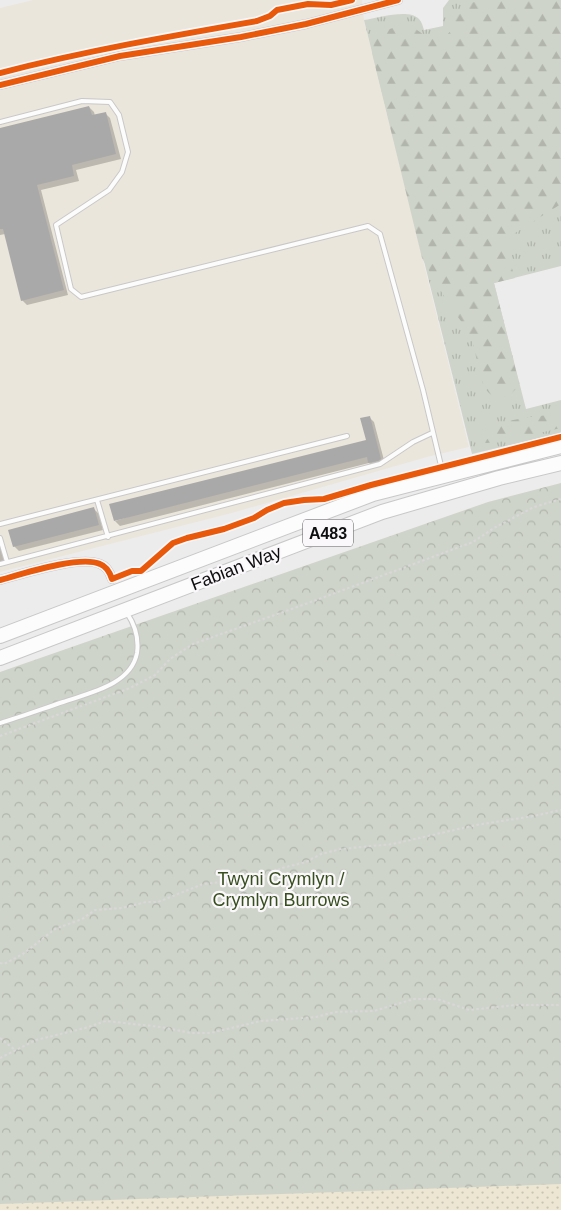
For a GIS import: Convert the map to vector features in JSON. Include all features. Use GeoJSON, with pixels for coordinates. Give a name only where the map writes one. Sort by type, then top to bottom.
{"type":"FeatureCollection","features":[{"type":"Feature","properties":{"kind":"highway","name":"Fabian Way"},"geometry":{"type":"LineString","coordinates":[[0,658],[119,597],[373,494],[561,446]]}},
{"type":"Feature","properties":{"kind":"highway","name":"Fabian Way"},"geometry":{"type":"LineString","coordinates":[[0,636],[382,512],[499,478],[561,463]]}},
{"type":"Feature","properties":{"kind":"street"},"geometry":{"type":"LineString","coordinates":[[0,85],[120,56],[242,37],[296,26],[398,0]]}},
{"type":"Feature","properties":{"kind":"street"},"geometry":{"type":"LineString","coordinates":[[0,580],[63,564],[91,562],[101,564],[110,574],[119,597]]}},
{"type":"Feature","properties":{"kind":"lane"},"geometry":{"type":"LineString","coordinates":[[0,122],[82,101],[110,102],[120,115],[128,152],[122,172],[109,190],[56,225],[71,289],[81,297],[368,226],[380,234],[423,390],[444,476]]}},
{"type":"Feature","properties":{"kind":"lane"},"geometry":{"type":"LineString","coordinates":[[0,564],[380,464],[413,442],[432,433]]}},
{"type":"Feature","properties":{"kind":"lane"},"geometry":{"type":"LineString","coordinates":[[0,524],[347,436]]}},
{"type":"Feature","properties":{"kind":"lane"},"geometry":{"type":"LineString","coordinates":[[97,500],[108,537]]}},
{"type":"Feature","properties":{"kind":"lane"},"geometry":{"type":"LineString","coordinates":[[0,538],[7,562]]}},
{"type":"Feature","properties":{"kind":"lane"},"geometry":{"type":"LineString","coordinates":[[0,723],[84,695],[123,677],[136,658],[138,644],[132,620],[119,597]]}},
{"type":"Feature","properties":{"kind":"path"},"geometry":{"type":"LineString","coordinates":[[0,736],[130,688],[155,675],[170,660],[193,644],[472,542],[534,507],[561,499]]}},
{"type":"Feature","properties":{"kind":"path"},"geometry":{"type":"LineString","coordinates":[[0,963],[4,964],[23,954],[56,928],[82,919],[95,910],[122,908],[146,902],[158,902],[203,884],[262,878],[282,868],[306,862],[321,854],[341,849],[393,844],[476,824],[534,816],[561,810]]}},
{"type":"Feature","properties":{"kind":"path"},"geometry":{"type":"LineString","coordinates":[[0,1058],[36,1040],[106,1021],[210,1034],[261,1021],[316,1017],[335,1012],[374,1011],[414,999],[438,999],[469,1010],[561,1005]]}},
{"type":"Feature","properties":{"kind":"path"},"geometry":{"type":"LineString","coordinates":[[0,1038],[15,1050]]}},
{"type":"Feature","properties":{"kind":"shaded area"},"geometry":{"type":"Polygon","coordinates":[[[33,0],[362,0],[364,20],[469,447],[427,457],[232,513],[0,572],[0,8],[33,0]]]}},
{"type":"Feature","properties":{"kind":"green space"},"geometry":{"type":"Polygon","coordinates":[[[449,0],[561,0],[561,266],[494,283],[526,409],[561,400],[561,433],[472,454],[364,20],[408,14],[419,19],[424,30],[443,26],[443,8],[449,0]]]}},
{"type":"Feature","properties":{"kind":"green space"},"geometry":{"type":"Polygon","coordinates":[[[483,0],[561,0],[561,204],[515,233],[509,249],[515,278],[494,283],[519,383],[514,391],[502,397],[493,396],[485,388],[469,334],[422,258],[372,53],[375,37],[395,27],[410,27],[430,39],[443,37],[450,32],[456,15],[461,8],[483,0]]]}},
{"type":"Feature","properties":{"kind":"green space"},"geometry":{"type":"Polygon","coordinates":[[[561,414],[561,428],[499,442],[486,443],[479,439],[480,431],[489,427],[530,417],[561,414]]]}},
{"type":"Feature","properties":{"kind":"green space","name":"Twyni Crymlyn / Crymlyn Burrows"},"geometry":{"type":"Polygon","coordinates":[[[561,483],[561,1184],[0,1204],[0,672],[488,502],[561,483]]]}},
{"type":"Feature","properties":{"kind":"sand"},"geometry":{"type":"Polygon","coordinates":[[[561,1172],[561,1210],[0,1210],[0,1204],[15,1202],[561,1172]]]}},
{"type":"Feature","properties":{"kind":"building"},"geometry":{"type":"Polygon","coordinates":[[[89,106],[92,115],[106,112],[116,154],[72,165],[74,176],[37,185],[64,290],[21,301],[3,229],[0,229],[0,128],[89,106]]]}},
{"type":"Feature","properties":{"kind":"building"},"geometry":{"type":"Polygon","coordinates":[[[370,416],[381,459],[378,461],[368,463],[367,457],[114,521],[109,504],[366,440],[360,418],[370,416]]]}},
{"type":"Feature","properties":{"kind":"building"},"geometry":{"type":"Polygon","coordinates":[[[94,507],[99,525],[13,547],[8,530],[94,507]]]}},
{"type":"Feature","properties":{"kind":"cycle path"},"geometry":{"type":"LineString","coordinates":[[0,73],[160,38],[257,21],[270,16],[277,10],[308,4],[331,5],[352,0]]}},
{"type":"Feature","properties":{"kind":"cycle path"},"geometry":{"type":"LineString","coordinates":[[0,85],[120,56],[241,37],[306,24],[398,0]]}},
{"type":"Feature","properties":{"kind":"cycle path"},"geometry":{"type":"LineString","coordinates":[[0,580],[51,566],[79,562],[91,562],[102,565],[108,570],[112,579],[132,571],[141,571],[173,543],[224,529],[254,518],[284,503],[324,499],[371,485],[561,437]]}}]}
